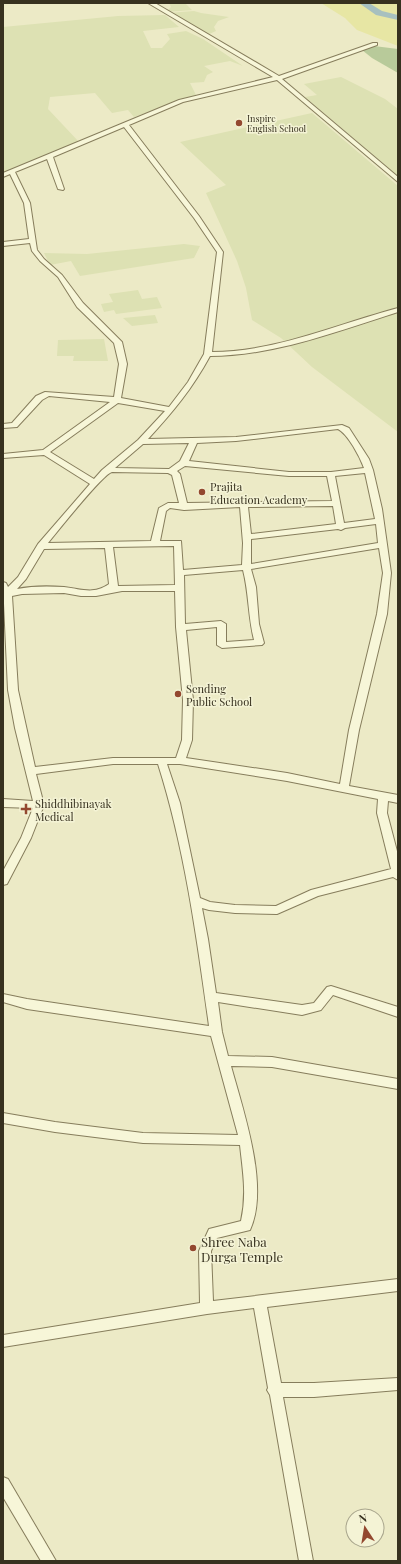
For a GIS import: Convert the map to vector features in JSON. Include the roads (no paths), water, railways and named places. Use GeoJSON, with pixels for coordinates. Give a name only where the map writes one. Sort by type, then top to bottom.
{"type":"FeatureCollection","features":[{"type":"Feature","properties":{"kind":"street"},"geometry":{"type":"LineString","coordinates":[[151,3],[278,78],[398,180]]}},
{"type":"Feature","properties":{"kind":"street"},"geometry":{"type":"LineString","coordinates":[[3,174],[12,172],[49,155],[126,125],[154,111],[181,101],[278,78],[374,44]]}},
{"type":"Feature","properties":{"kind":"street"},"geometry":{"type":"LineString","coordinates":[[5,589],[22,579],[41,546],[105,472],[141,442],[171,410],[191,383],[208,354],[220,252],[197,217],[126,125]]}},
{"type":"Feature","properties":{"kind":"street"},"geometry":{"type":"LineString","coordinates":[[49,155],[54,173],[61,189]]}},
{"type":"Feature","properties":{"kind":"street"},"geometry":{"type":"LineString","coordinates":[[12,172],[27,203],[34,250],[42,260],[60,276],[80,305],[118,342],[123,364],[117,400],[45,452]]}},
{"type":"Feature","properties":{"kind":"street"},"geometry":{"type":"LineString","coordinates":[[3,244],[32,241]]}},
{"type":"Feature","properties":{"kind":"street"},"geometry":{"type":"LineString","coordinates":[[208,354],[226,354],[286,344],[398,310]]}},
{"type":"Feature","properties":{"kind":"street"},"geometry":{"type":"LineString","coordinates":[[3,426],[14,425],[39,398],[48,394],[117,400],[171,410]]}},
{"type":"Feature","properties":{"kind":"street"},"geometry":{"type":"LineString","coordinates":[[141,442],[236,439],[339,427],[346,430],[365,459],[379,521],[387,573],[382,614],[354,730],[344,788]]}},
{"type":"Feature","properties":{"kind":"street"},"geometry":{"type":"LineString","coordinates":[[105,472],[112,470],[170,471],[178,469],[184,463],[194,440]]}},
{"type":"Feature","properties":{"kind":"street"},"geometry":{"type":"LineString","coordinates":[[5,453],[45,452],[95,484]]}},
{"type":"Feature","properties":{"kind":"street"},"geometry":{"type":"LineString","coordinates":[[184,463],[289,474],[369,473]]}},
{"type":"Feature","properties":{"kind":"street"},"geometry":{"type":"LineString","coordinates":[[170,471],[176,474],[184,507]]}},
{"type":"Feature","properties":{"kind":"street"},"geometry":{"type":"LineString","coordinates":[[331,474],[341,527]]}},
{"type":"Feature","properties":{"kind":"street"},"geometry":{"type":"LineString","coordinates":[[155,543],[162,510],[168,506],[337,504]]}},
{"type":"Feature","properties":{"kind":"street"},"geometry":{"type":"LineString","coordinates":[[181,627],[222,624],[222,645],[259,643],[254,624],[252,587],[246,568],[244,505]]}},
{"type":"Feature","properties":{"kind":"street"},"geometry":{"type":"LineString","coordinates":[[246,537],[341,527],[379,521]]}},
{"type":"Feature","properties":{"kind":"street"},"geometry":{"type":"LineString","coordinates":[[41,546],[109,546],[178,543],[181,573],[181,627],[188,700],[187,740],[180,761]]}},
{"type":"Feature","properties":{"kind":"street"},"geometry":{"type":"LineString","coordinates":[[181,573],[246,568],[314,554],[382,545]]}},
{"type":"Feature","properties":{"kind":"street"},"geometry":{"type":"LineString","coordinates":[[104,592],[114,585],[109,546]]}},
{"type":"Feature","properties":{"kind":"street"},"geometry":{"type":"LineString","coordinates":[[5,589],[81,593],[104,592],[122,588],[180,588]]}},
{"type":"Feature","properties":{"kind":"street"},"geometry":{"type":"LineString","coordinates":[[3,880],[26,838],[40,805],[20,728],[13,690],[5,589]]}},
{"type":"Feature","properties":{"kind":"street"},"geometry":{"type":"LineString","coordinates":[[160,760],[175,803],[196,901],[216,1032],[245,1140],[250,1177],[250,1208],[246,1226],[213,1233],[205,1251],[207,1308]]}},
{"type":"Feature","properties":{"kind":"street"},"geometry":{"type":"LineString","coordinates":[[32,771],[113,761],[180,761],[287,777],[398,799]]}},
{"type":"Feature","properties":{"kind":"street"},"geometry":{"type":"LineString","coordinates":[[196,901],[209,906],[235,909],[278,910],[315,893],[397,874],[382,813],[383,795]]}},
{"type":"Feature","properties":{"kind":"street"},"geometry":{"type":"LineString","coordinates":[[3,802],[40,805]]}},
{"type":"Feature","properties":{"kind":"street"},"geometry":{"type":"LineString","coordinates":[[211,997],[302,1010],[317,1007],[331,990],[398,1012]]}},
{"type":"Feature","properties":{"kind":"street"},"geometry":{"type":"LineString","coordinates":[[3,998],[27,1004],[216,1032]]}},
{"type":"Feature","properties":{"kind":"street"},"geometry":{"type":"LineString","coordinates":[[223,1061],[272,1062],[398,1084]]}},
{"type":"Feature","properties":{"kind":"street"},"geometry":{"type":"LineString","coordinates":[[3,1118],[54,1127],[143,1138],[245,1140]]}},
{"type":"Feature","properties":{"kind":"street"},"geometry":{"type":"LineString","coordinates":[[3,1340],[207,1308],[260,1303],[398,1285]]}},
{"type":"Feature","properties":{"kind":"street"},"geometry":{"type":"LineString","coordinates":[[260,1303],[274,1390],[306,1561]]}},
{"type":"Feature","properties":{"kind":"street"},"geometry":{"type":"LineString","coordinates":[[274,1390],[314,1390],[398,1384]]}},
{"type":"Feature","properties":{"kind":"street"},"geometry":{"type":"LineString","coordinates":[[3,1484],[49,1561]]}},
{"type":"Feature","properties":{"kind":"waterway"},"geometry":{"type":"LineString","coordinates":[[363,3],[379,13],[398,18]]}},
{"type":"Feature","properties":{"kind":"place","name":"Inspire English School"},"geometry":{"type":"Point","coordinates":[239,123]}},
{"type":"Feature","properties":{"kind":"place","name":"Prajita Education Academy"},"geometry":{"type":"Point","coordinates":[202,492]}},
{"type":"Feature","properties":{"kind":"place","name":"Sending Public School"},"geometry":{"type":"Point","coordinates":[178,694]}},
{"type":"Feature","properties":{"kind":"place","name":"Shiddhibinayak Medical"},"geometry":{"type":"Point","coordinates":[26,809]}},
{"type":"Feature","properties":{"kind":"place","name":"Shree Naba Durga Temple"},"geometry":{"type":"Point","coordinates":[193,1248]}}]}
